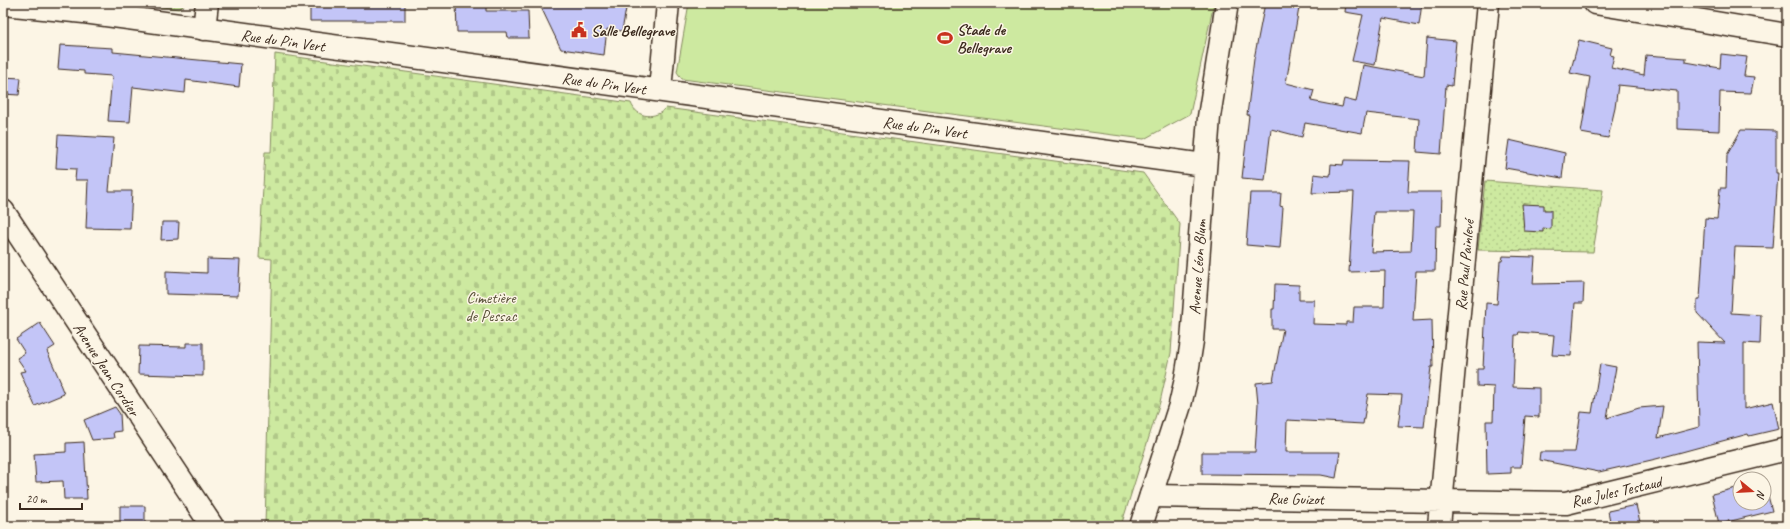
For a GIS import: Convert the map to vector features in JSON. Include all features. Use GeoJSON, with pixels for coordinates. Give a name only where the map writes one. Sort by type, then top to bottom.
{"type":"FeatureCollection","features":[{"type":"Feature","properties":{"kind":"street"},"geometry":{"type":"LineString","coordinates":[[204,29],[207,3]]}},
{"type":"Feature","properties":{"kind":"street"},"geometry":{"type":"LineString","coordinates":[[660,90],[668,3]]}},
{"type":"Feature","properties":{"kind":"street","name":"Avenue Léon Blum"},"geometry":{"type":"LineString","coordinates":[[1141,526],[1180,405],[1186,379],[1192,341],[1204,165],[1209,117],[1227,3]]}},
{"type":"Feature","properties":{"kind":"street","name":"Rue Paul Painlevé"},"geometry":{"type":"LineString","coordinates":[[1439,526],[1488,3]]}},
{"type":"Feature","properties":{"kind":"street"},"geometry":{"type":"LineString","coordinates":[[1596,3],[1787,35]]}},
{"type":"Feature","properties":{"kind":"street","name":"Rue du Pin Vert"},"geometry":{"type":"LineString","coordinates":[[3,4],[84,12],[1204,165]]}},
{"type":"Feature","properties":{"kind":"street","name":"Avenue Jean Cordier"},"geometry":{"type":"LineString","coordinates":[[3,211],[212,526]]}},
{"type":"Feature","properties":{"kind":"street","name":"Rue Jules Testaud"},"geometry":{"type":"LineString","coordinates":[[1442,500],[1566,503],[1787,449]]}},
{"type":"Feature","properties":{"kind":"street","name":"Rue Guizot"},"geometry":{"type":"LineString","coordinates":[[1151,496],[1442,500]]}},
{"type":"Feature","properties":{"kind":"green space"},"geometry":{"type":"Polygon","coordinates":[[[126,3],[187,3],[179,9],[126,3]]]}},
{"type":"Feature","properties":{"kind":"green space","name":"Stade de Bellegrave"},"geometry":{"type":"Polygon","coordinates":[[[689,3],[1214,3],[1190,114],[1144,139],[682,79],[677,72],[689,3]]]}},
{"type":"Feature","properties":{"kind":"green space","name":"Cimetière de Pessac"},"geometry":{"type":"Polygon","coordinates":[[[275,54],[631,103],[638,112],[647,116],[662,112],[666,108],[1143,173],[1180,224],[1171,353],[1160,402],[1121,526],[265,526],[272,259],[259,258],[265,152],[271,152],[275,54]]]}},
{"type":"Feature","properties":{"kind":"green space"},"geometry":{"type":"Polygon","coordinates":[[[1485,181],[1603,190],[1593,252],[1478,250],[1485,181]]]}},
{"type":"Feature","properties":{"kind":"building"},"geometry":{"type":"Polygon","coordinates":[[[310,3],[405,3],[405,21],[310,21],[310,3]]]}},
{"type":"Feature","properties":{"kind":"building"},"geometry":{"type":"Polygon","coordinates":[[[456,3],[486,3],[486,11],[528,11],[529,38],[508,38],[507,32],[457,32],[456,3]]]}},
{"type":"Feature","properties":{"kind":"building","name":"Salle Bellegrave"},"geometry":{"type":"Polygon","coordinates":[[[539,3],[627,3],[622,31],[607,29],[604,55],[561,49],[539,3]]]}},
{"type":"Feature","properties":{"kind":"building"},"geometry":{"type":"Polygon","coordinates":[[[1265,3],[1290,3],[1289,6],[1299,8],[1286,83],[1314,90],[1311,101],[1342,107],[1344,99],[1356,102],[1363,65],[1424,76],[1427,38],[1456,41],[1452,86],[1446,85],[1441,154],[1417,152],[1419,119],[1366,113],[1362,133],[1305,123],[1302,137],[1271,129],[1265,180],[1242,178],[1249,115],[1247,115],[1254,59],[1265,3]]]}},
{"type":"Feature","properties":{"kind":"building"},"geometry":{"type":"Polygon","coordinates":[[[1346,3],[1422,3],[1419,25],[1383,18],[1375,65],[1352,61],[1363,15],[1345,12],[1346,3]]]}},
{"type":"Feature","properties":{"kind":"building"},"geometry":{"type":"Polygon","coordinates":[[[1579,40],[1612,48],[1610,55],[1614,56],[1611,68],[1644,75],[1646,55],[1686,58],[1686,62],[1720,68],[1721,54],[1747,57],[1744,76],[1754,77],[1751,93],[1720,92],[1719,131],[1677,129],[1677,91],[1618,85],[1615,108],[1608,138],[1581,133],[1590,77],[1570,73],[1579,40]]]}},
{"type":"Feature","properties":{"kind":"building"},"geometry":{"type":"Polygon","coordinates":[[[60,45],[113,48],[113,52],[241,64],[239,87],[186,80],[185,93],[133,87],[130,122],[108,121],[112,76],[84,74],[84,71],[58,69],[60,45]]]}},
{"type":"Feature","properties":{"kind":"building"},"geometry":{"type":"Polygon","coordinates":[[[3,77],[21,78],[19,95],[3,94],[3,77]]]}},
{"type":"Feature","properties":{"kind":"building"},"geometry":{"type":"Polygon","coordinates":[[[1741,130],[1776,131],[1776,173],[1778,173],[1773,248],[1735,247],[1731,313],[1761,315],[1760,344],[1744,343],[1744,409],[1773,402],[1779,429],[1749,436],[1748,434],[1656,459],[1599,472],[1539,460],[1540,452],[1575,452],[1581,412],[1592,413],[1600,364],[1616,367],[1607,418],[1639,408],[1663,406],[1658,438],[1699,427],[1697,342],[1725,343],[1697,313],[1697,299],[1700,299],[1705,218],[1717,219],[1720,188],[1726,188],[1727,155],[1741,130]]]}},
{"type":"Feature","properties":{"kind":"building"},"geometry":{"type":"Polygon","coordinates":[[[58,135],[114,138],[109,191],[132,191],[130,229],[86,228],[88,180],[75,180],[76,169],[56,168],[58,135]]]}},
{"type":"Feature","properties":{"kind":"building"},"geometry":{"type":"Polygon","coordinates":[[[1509,140],[1565,153],[1562,178],[1505,168],[1509,140]]]}},
{"type":"Feature","properties":{"kind":"building"},"geometry":{"type":"Polygon","coordinates":[[[1344,160],[1410,161],[1408,192],[1442,192],[1441,226],[1436,226],[1435,271],[1416,271],[1413,321],[1432,320],[1433,367],[1431,367],[1424,427],[1398,426],[1402,395],[1368,394],[1363,424],[1287,420],[1286,452],[1340,452],[1336,478],[1321,475],[1202,474],[1202,452],[1255,452],[1258,404],[1256,383],[1273,381],[1283,329],[1272,329],[1272,309],[1274,309],[1275,284],[1299,285],[1299,300],[1314,300],[1313,324],[1346,325],[1346,322],[1353,322],[1354,307],[1384,307],[1385,271],[1349,272],[1354,192],[1312,193],[1314,174],[1330,176],[1331,164],[1343,165],[1344,160]],[[1374,212],[1371,252],[1411,251],[1413,212],[1374,212]]]}},
{"type":"Feature","properties":{"kind":"building"},"geometry":{"type":"Polygon","coordinates":[[[1250,193],[1281,193],[1280,206],[1283,207],[1280,248],[1246,245],[1250,193]]]}},
{"type":"Feature","properties":{"kind":"building"},"geometry":{"type":"Polygon","coordinates":[[[1522,204],[1544,205],[1544,210],[1551,210],[1551,229],[1543,228],[1543,232],[1524,231],[1522,204]]]}},
{"type":"Feature","properties":{"kind":"building"},"geometry":{"type":"Polygon","coordinates":[[[162,222],[179,222],[178,239],[161,240],[162,222]]]}},
{"type":"Feature","properties":{"kind":"building"},"geometry":{"type":"Polygon","coordinates":[[[1503,256],[1535,257],[1533,284],[1584,283],[1583,303],[1575,303],[1571,356],[1552,355],[1554,335],[1519,332],[1518,335],[1515,335],[1513,387],[1539,388],[1539,417],[1525,416],[1521,467],[1511,467],[1511,473],[1487,474],[1486,421],[1493,421],[1494,387],[1477,386],[1477,369],[1483,369],[1486,303],[1497,304],[1500,261],[1502,261],[1503,256]]]}},
{"type":"Feature","properties":{"kind":"building"},"geometry":{"type":"Polygon","coordinates":[[[207,259],[240,260],[238,296],[166,294],[166,271],[207,273],[207,259]]]}},
{"type":"Feature","properties":{"kind":"building"},"geometry":{"type":"Polygon","coordinates":[[[40,323],[55,346],[47,351],[61,383],[60,384],[64,394],[35,406],[20,372],[26,371],[17,358],[25,353],[16,339],[40,323]]]}},
{"type":"Feature","properties":{"kind":"building"},"geometry":{"type":"Polygon","coordinates":[[[186,343],[203,343],[203,376],[138,374],[139,346],[186,347],[186,343]]]}},
{"type":"Feature","properties":{"kind":"building"},"geometry":{"type":"Polygon","coordinates":[[[115,407],[120,414],[121,431],[113,432],[114,438],[92,440],[84,420],[115,407]]]}},
{"type":"Feature","properties":{"kind":"building"},"geometry":{"type":"Polygon","coordinates":[[[84,442],[87,499],[64,499],[63,481],[36,482],[34,454],[66,452],[66,443],[84,442]]]}},
{"type":"Feature","properties":{"kind":"building"},"geometry":{"type":"Polygon","coordinates":[[[1732,489],[1732,511],[1772,511],[1719,524],[1712,494],[1732,489]]]}},
{"type":"Feature","properties":{"kind":"building"},"geometry":{"type":"Polygon","coordinates":[[[1636,505],[1641,526],[1611,526],[1608,511],[1636,505]]]}},
{"type":"Feature","properties":{"kind":"building"},"geometry":{"type":"Polygon","coordinates":[[[120,506],[145,506],[145,526],[120,526],[120,506]]]}},
{"type":"Feature","properties":{"kind":"place","name":"Salle Bellegrave"},"geometry":{"type":"Point","coordinates":[579,30]}},
{"type":"Feature","properties":{"kind":"place","name":"Stade de Bellegrave"},"geometry":{"type":"Point","coordinates":[945,38]}}]}
